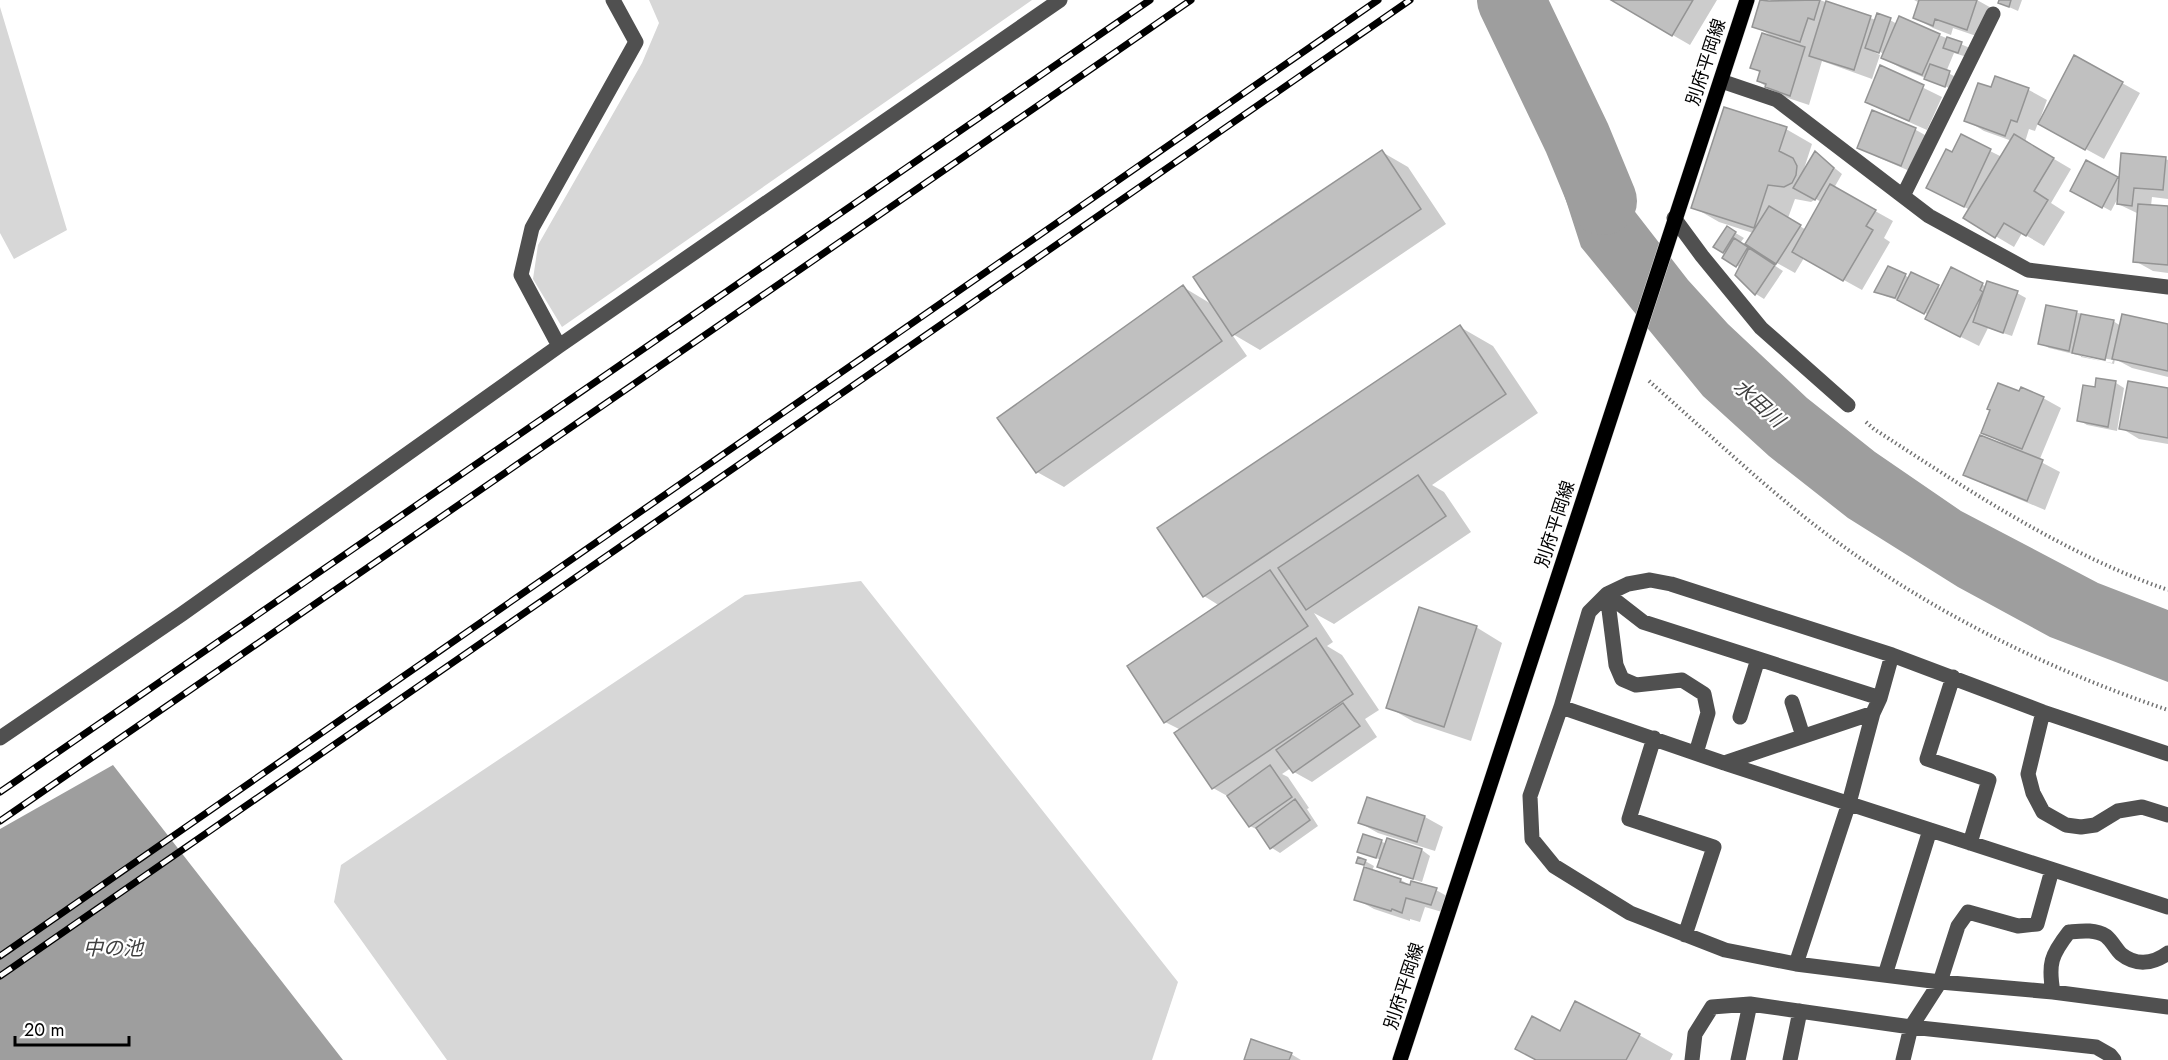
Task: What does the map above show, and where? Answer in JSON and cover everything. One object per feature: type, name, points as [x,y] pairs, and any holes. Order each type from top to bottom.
[{"type":"main road","name":"別府平岡線","points":[[1400,1060],[1747,0]]},
{"type":"street","points":[[559,346],[521,275],[532,228],[636,42],[613,0]]},
{"type":"street","points":[[0,738],[182,614],[559,346],[1060,0]]},
{"type":"street","points":[[1903,196],[1993,14]]},
{"type":"street","points":[[1721,81],[1777,100],[1929,216],[2028,270],[2168,287]]},
{"type":"street","points":[[1674,218],[1761,328],[1848,405]]},
{"type":"street","points":[[2168,754],[2043,712],[1892,655],[1671,584],[1650,580],[1628,584],[1607,594],[1589,612],[1561,707],[1530,796],[1532,839],[1554,866],[1630,913],[1725,950],[1796,964],[2168,1007]]},
{"type":"street","points":[[1607,594],[1643,622],[1880,698]]},
{"type":"street","points":[[1607,594],[1616,665],[1622,679],[1636,686],[1683,680],[1704,694],[1708,713],[1696,753]]},
{"type":"street","points":[[1796,964],[1849,803],[1873,713],[1880,698],[1892,655]]},
{"type":"street","points":[[1740,717],[1758,659]]},
{"type":"street","points":[[1953,677],[1927,759],[1989,780],[1970,843]]},
{"type":"street","points":[[1792,702],[1803,736]]},
{"type":"street","points":[[1561,707],[1724,763],[2168,907]]},
{"type":"street","points":[[2043,712],[2028,774],[2033,793],[2043,812],[2066,825],[2081,827],[2095,825],[2118,811],[2142,807],[2168,815]]},
{"type":"street","points":[[1724,763],[1873,713]]},
{"type":"street","points":[[1654,738],[1629,819],[1714,846],[1685,935]]},
{"type":"street","points":[[1885,975],[1930,830]]},
{"type":"street","points":[[1903,1060],[1911,1027],[1940,982],[1958,927],[1968,912],[2018,926],[2037,924],[2052,870]]},
{"type":"street","points":[[2053,992],[2050,972],[2056,949],[2069,932],[2087,930],[2105,936],[2122,954],[2138,963],[2159,960],[2168,953]]},
{"type":"street","points":[[1692,1060],[1695,1034],[1712,1007],[1750,1004],[1911,1027],[2096,1047],[2114,1060]]},
{"type":"street","points":[[1738,1060],[1750,1004]]},
{"type":"street","points":[[1790,1060],[1800,1011]]},
{"type":"path","points":[[1628,363],[1744,467],[1826,533],[1926,600],[2030,655],[2168,710]]},
{"type":"path","points":[[1848,405],[1874,429],[1980,498],[2080,555],[2168,590]]},
{"type":"shaded area","points":[[649,0],[1032,0],[562,327],[533,279],[538,245],[642,63],[659,23]]},
{"type":"shaded area","points":[[0,7],[67,230],[14,259],[0,233]]},
{"type":"shaded area","points":[[861,581],[1178,982],[1152,1060],[447,1060],[334,902],[341,865],[745,595]]},
{"type":"water","points":[[1572,99],[1622,195],[1688,280],[1728,324],[1807,398],[1875,452],[1961,511],[2098,583],[2168,610],[2168,682],[2050,637],[1958,587],[1848,518],[1769,456],[1703,396],[1581,247],[1550,151]]},
{"type":"water","name":"中の池","points":[[113,765],[343,1060],[0,1060],[0,829]]},
{"type":"building","points":[[1611,0],[1693,0],[1672,36]]},
{"type":"building","points":[[1760,0],[1820,0],[1814,20],[1808,18],[1800,42],[1752,27]]},
{"type":"building","points":[[1919,0],[1977,0],[1967,30],[1935,19],[1933,26],[1913,18]]},
{"type":"building","points":[[1999,0],[2011,0],[2009,7],[1998,3]]},
{"type":"building","points":[[1826,1],[1871,16],[1854,70],[1809,56]]},
{"type":"building","points":[[1877,13],[1891,18],[1879,53],[1865,48]]},
{"type":"building","points":[[1899,16],[1940,34],[1922,75],[1881,58]]},
{"type":"building","points":[[1762,33],[1805,47],[1790,96],[1765,87],[1766,84],[1757,81],[1760,71],[1750,68]]},
{"type":"building","points":[[1947,37],[1962,42],[1958,53],[1943,48]]},
{"type":"building","points":[[2074,55],[2123,82],[2085,150],[2038,124]]},
{"type":"building","points":[[1930,64],[1950,71],[1945,87],[1924,79]]},
{"type":"building","points":[[1880,65],[1924,85],[1909,121],[1865,102]]},
{"type":"building","points":[[1995,76],[2029,88],[2017,122],[2011,120],[2005,136],[1964,121],[1978,83],[1991,87]]},
{"type":"building","points":[[1724,107],[1787,127],[1779,151],[1793,158],[1797,166],[1792,183],[1784,187],[1768,185],[1754,228],[1691,208]]},
{"type":"building","points":[[1872,110],[1916,128],[1901,166],[1857,148]]},
{"type":"building","points":[[1961,134],[1991,149],[1964,207],[1926,188],[1946,149],[1952,152]]},
{"type":"building","points":[[2014,134],[2054,158],[2034,191],[2048,200],[2026,236],[2004,223],[1995,238],[1963,218]]},
{"type":"building","points":[[1382,150],[1421,209],[1232,336],[1193,277]]},
{"type":"building","points":[[1815,151],[1834,168],[1815,200],[1793,188]]},
{"type":"building","points":[[2121,153],[2166,157],[2163,190],[2134,188],[2132,206],[2117,204]]},
{"type":"building","points":[[2086,160],[2118,177],[2102,208],[2070,191]]},
{"type":"building","points":[[1830,184],[1876,210],[1866,226],[1873,230],[1843,281],[1792,252]]},
{"type":"building","points":[[2138,204],[2168,206],[2168,265],[2133,262]]},
{"type":"building","points":[[1769,206],[1801,225],[1776,264],[1745,244]]},
{"type":"building","points":[[1727,226],[1736,232],[1723,253],[1713,247]]},
{"type":"building","points":[[1734,238],[1748,247],[1736,267],[1722,258]]},
{"type":"building","points":[[1749,248],[1775,265],[1755,295],[1735,275]]},
{"type":"building","points":[[1888,266],[1906,274],[1895,298],[1874,292]]},
{"type":"building","points":[[1951,267],[1983,283],[1980,290],[1983,292],[1960,337],[1925,319]]},
{"type":"building","points":[[1911,272],[1939,285],[1924,314],[1897,300]]},
{"type":"building","points":[[1987,281],[2018,291],[2003,333],[1973,322]]},
{"type":"building","points":[[1183,285],[1222,341],[1036,473],[997,418]]},
{"type":"building","points":[[2046,305],[2077,311],[2069,351],[2038,344]]},
{"type":"building","points":[[2081,314],[2114,320],[2105,360],[2072,353]]},
{"type":"building","points":[[2122,314],[2168,324],[2168,371],[2112,359]]},
{"type":"building","points":[[1460,325],[1506,394],[1203,597],[1157,528]]},
{"type":"building","points":[[2096,378],[2116,381],[2108,427],[2077,421],[2083,385],[2095,387]]},
{"type":"building","points":[[2128,381],[2168,388],[2168,438],[2119,429]]},
{"type":"building","points":[[1998,383],[2019,391],[2021,387],[2044,397],[2022,449],[1981,433],[1990,410],[1987,409]]},
{"type":"building","points":[[1980,435],[2043,460],[2027,501],[1963,475]]},
{"type":"building","points":[[1418,475],[1446,516],[1306,610],[1278,568]]},
{"type":"building","points":[[1270,570],[1308,626],[1164,723],[1127,666]]},
{"type":"building","points":[[1419,607],[1477,626],[1444,727],[1386,708]]},
{"type":"building","points":[[1316,638],[1353,694],[1212,789],[1174,733]]},
{"type":"building","points":[[1343,703],[1360,726],[1293,773],[1276,750]]},
{"type":"building","points":[[1270,765],[1292,797],[1249,827],[1227,796]]},
{"type":"building","points":[[1367,797],[1425,816],[1417,842],[1358,823]]},
{"type":"building","points":[[1295,799],[1310,820],[1270,849],[1256,828]]},
{"type":"building","points":[[1363,834],[1382,840],[1376,858],[1357,852]]},
{"type":"building","points":[[1387,838],[1422,849],[1413,879],[1377,867]]},
{"type":"building","points":[[1358,857],[1366,860],[1364,865],[1356,863]]},
{"type":"building","points":[[1364,867],[1401,879],[1400,882],[1410,885],[1411,881],[1437,888],[1431,905],[1406,898],[1402,913],[1354,900]]},
{"type":"building","points":[[1575,1001],[1640,1034],[1626,1060],[1536,1060],[1515,1049],[1532,1016],[1560,1031]]},
{"type":"building","points":[[1251,1039],[1292,1053],[1289,1060],[1244,1060]]},
{"type":"waterway","name":"水田川","points":[[1511,0],[1577,138],[1603,201]]},
{"type":"railway","points":[[0,792],[1150,0]]},
{"type":"railway","points":[[0,821],[1191,0]]},
{"type":"railway","points":[[0,956],[1378,0]]},
{"type":"railway","points":[[0,976],[1410,0]]}]
